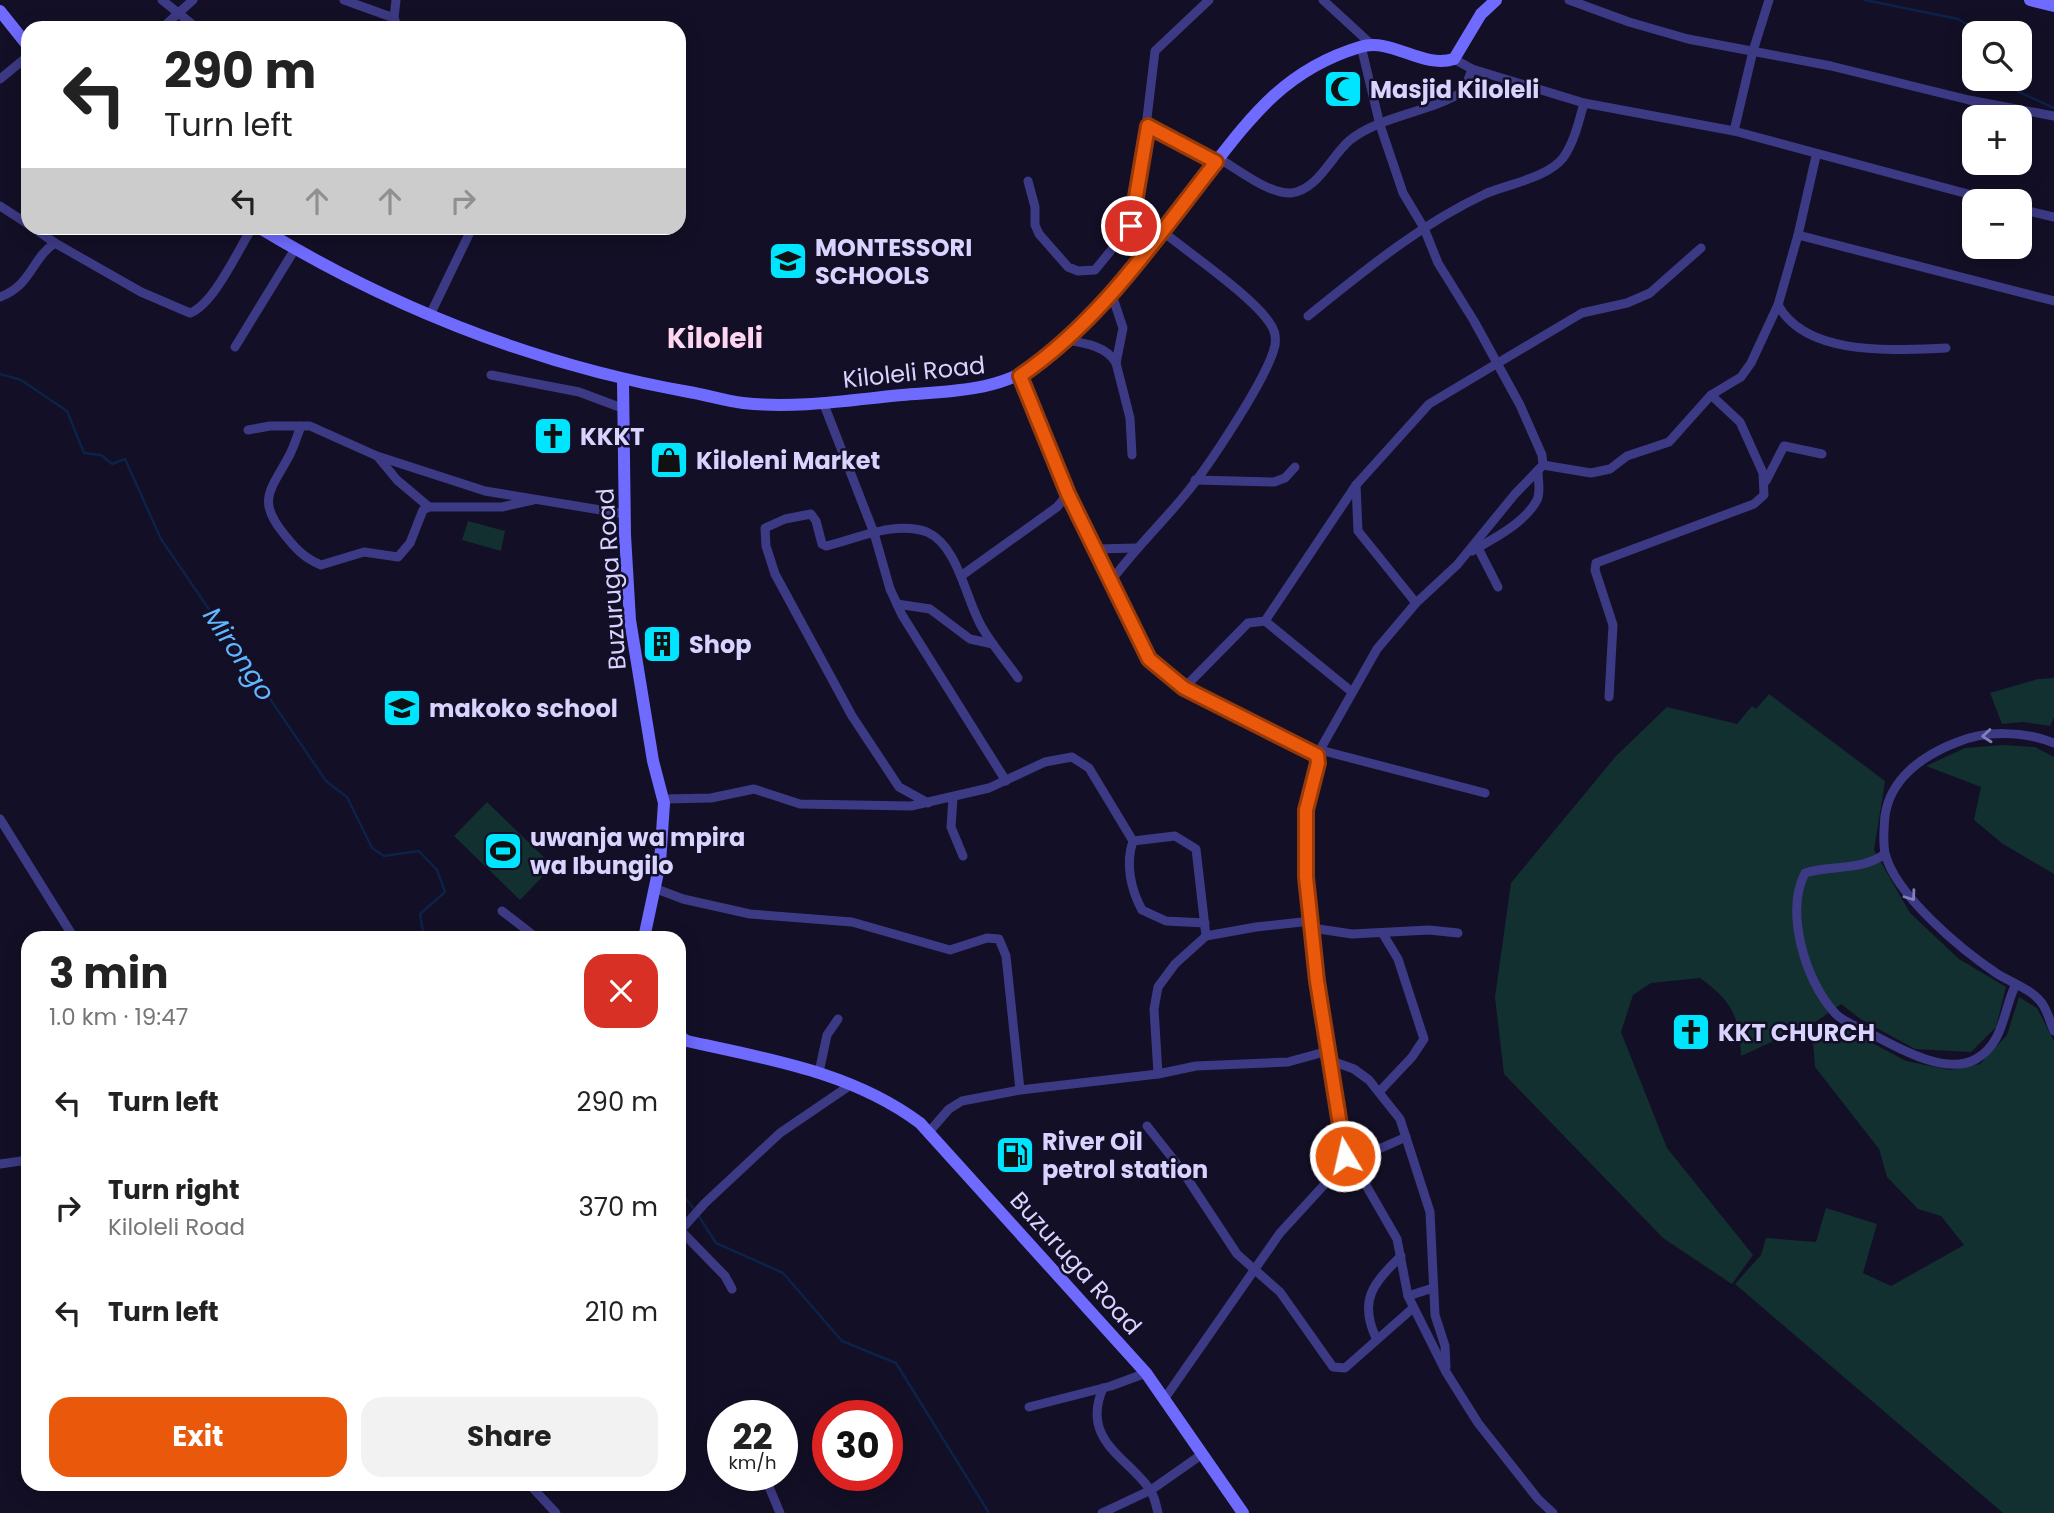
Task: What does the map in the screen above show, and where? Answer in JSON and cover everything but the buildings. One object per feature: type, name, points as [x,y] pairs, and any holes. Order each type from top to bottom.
[{"type":"main road","points":[[1366,45],[1427,61],[1454,60],[1481,14],[1496,0]]},
{"type":"main road","points":[[2030,0],[2054,6]]},
{"type":"main road","points":[[0,11],[21,37]]},
{"type":"main road","name":"Kiloleli Road","points":[[272,235],[295,249],[430,314],[556,363],[623,380],[741,402],[823,402],[982,388],[1020,376],[1066,340],[1112,295],[1250,118],[1275,92],[1305,71],[1366,45]]},
{"type":"main road","name":"Buzuruga Road","points":[[623,380],[630,620],[653,761],[664,799],[665,827],[645,931]]},
{"type":"main road","name":"Buzuruga Road","points":[[686,1040],[818,1072],[852,1084],[897,1106],[929,1132],[1146,1373],[1243,1513]]},
{"type":"street","points":[[162,0],[189,21]]},
{"type":"street","points":[[169,21],[193,0]]},
{"type":"street","points":[[344,0],[394,18]]},
{"type":"street","points":[[395,21],[396,0]]},
{"type":"street","points":[[1028,181],[1039,234],[1068,267],[1078,271],[1095,270],[1131,226],[1148,126],[1155,51],[1209,0]]},
{"type":"street","points":[[1323,0],[1366,45],[1380,125],[1399,186],[1424,228],[1442,271],[1474,321],[1520,405],[1542,454],[1539,493],[1534,503],[1506,530],[1466,554]]},
{"type":"street","points":[[1569,0],[1629,22],[1688,39],[1831,66],[1969,100],[2054,116]]},
{"type":"street","points":[[1734,131],[1753,51],[1769,0]]},
{"type":"street","points":[[1454,60],[1472,69],[1584,103],[1734,131],[1816,156],[1962,193]]},
{"type":"street","points":[[0,79],[21,62]]},
{"type":"street","points":[[1148,126],[1280,192],[1296,192],[1316,179],[1353,138],[1453,98],[1464,91],[1472,69]]},
{"type":"street","points":[[1308,316],[1370,265],[1424,228],[1484,195],[1552,167],[1569,147],[1584,103]]},
{"type":"street","points":[[1553,1513],[1538,1499],[1478,1423],[1446,1373],[1408,1296],[1397,1240],[1349,1159],[1329,1056],[1312,925],[1305,845],[1306,810],[1319,753],[1377,649],[1416,603],[1466,554],[1514,494],[1541,469],[1591,473],[1610,470],[1627,456],[1669,442],[1711,395],[1741,377],[1751,363],[1777,304],[1798,235],[1816,156]]},
{"type":"street","points":[[0,206],[21,220]]},
{"type":"street","points":[[2032,212],[2054,218]]},
{"type":"street","points":[[1111,581],[1195,480],[1229,431],[1269,363],[1275,335],[1272,325],[1256,307],[1162,231]]},
{"type":"street","points":[[44,235],[141,292],[190,313],[198,310],[211,295],[248,235]]},
{"type":"street","points":[[430,314],[469,235]]},
{"type":"street","points":[[1798,235],[1919,269],[1961,275],[2054,302]]},
{"type":"street","points":[[0,297],[26,281],[46,251],[55,243]]},
{"type":"street","points":[[1265,621],[1356,485],[1429,404],[1582,313],[1626,303],[1650,293],[1701,248]]},
{"type":"street","points":[[235,347],[295,249]]},
{"type":"street","points":[[1112,295],[1123,328],[1116,363]]},
{"type":"street","points":[[1777,304],[1791,325],[1821,341],[1901,349],[1945,348]]},
{"type":"street","points":[[1066,340],[1098,348],[1113,357],[1130,418],[1132,455]]},
{"type":"street","points":[[491,374],[579,392],[622,408]]},
{"type":"street","points":[[1020,376],[1068,494],[1149,659],[1184,688],[1319,753],[1485,793]]},
{"type":"street","points":[[1711,395],[1740,422],[1765,481]]},
{"type":"street","points":[[823,402],[874,533],[897,604],[1006,781]]},
{"type":"street","points":[[301,426],[268,496],[274,522],[300,554],[321,565],[364,552],[398,557],[410,542],[423,510],[429,507],[502,507],[533,500]]},
{"type":"street","points":[[248,430],[310,426],[377,456],[485,491],[625,514]]},
{"type":"street","points":[[1609,697],[1613,625],[1595,570],[1596,564],[1754,504],[1764,495],[1765,481],[1784,446],[1822,454]]},
{"type":"street","points":[[377,456],[397,480],[429,507]]},
{"type":"street","points":[[1195,480],[1259,484],[1285,478],[1295,467]]},
{"type":"street","points":[[1356,485],[1358,531],[1416,603]]},
{"type":"street","points":[[961,576],[1057,507],[1068,494]]},
{"type":"street","points":[[928,803],[899,787],[852,716],[775,574],[764,533],[768,526],[811,514],[824,546],[874,533],[926,532],[948,552],[961,576],[970,603],[993,644],[1018,678]]},
{"type":"street","points":[[1097,549],[1136,548]]},
{"type":"street","points":[[1478,548],[1498,587]]},
{"type":"street","points":[[897,604],[930,608],[970,639],[993,644]]},
{"type":"street","points":[[1184,688],[1248,622],[1265,621],[1352,692]]},
{"type":"street","points":[[2054,743],[2026,735],[1966,738],[1944,747],[1914,766],[1896,785],[1887,801],[1885,854],[1923,912],[1971,957],[2042,1002],[2054,1031]]},
{"type":"street","points":[[664,799],[710,799],[754,789],[800,804],[911,806],[1006,781],[1052,760],[1073,757],[1082,761],[1133,841],[1130,855],[1132,887],[1142,910],[1166,921],[1205,923]]},
{"type":"street","points":[[953,797],[950,821],[963,856]]},
{"type":"street","points":[[0,819],[70,931]]},
{"type":"street","points":[[1133,841],[1175,836],[1196,849],[1206,936]]},
{"type":"street","points":[[1885,854],[1860,867],[1843,870],[1819,869],[1805,873],[1799,886],[1795,920],[1800,939],[1810,968],[1835,1014],[1912,1056],[1948,1063],[1963,1062],[1976,1059],[2003,1029],[2008,1001],[2015,986]]},
{"type":"street","points":[[654,888],[683,899],[750,914],[852,922],[950,950],[987,937],[999,939],[1005,951],[1020,1090]]},
{"type":"street","points":[[502,911],[528,931]]},
{"type":"street","points":[[1158,1074],[1153,1031],[1158,988],[1175,964],[1206,936],[1256,926],[1312,925],[1352,934],[1438,930],[1458,933]]},
{"type":"street","points":[[1380,1091],[1412,1058],[1424,1039],[1398,958],[1383,934]]},
{"type":"street","points":[[818,1072],[828,1035],[838,1020]]},
{"type":"street","points":[[929,1132],[956,1103],[1020,1090],[1158,1074],[1196,1066],[1287,1062],[1329,1056],[1354,1069],[1380,1091],[1400,1119],[1430,1212],[1433,1288],[1437,1326],[1445,1346],[1446,1373]]},
{"type":"street","points":[[686,1224],[780,1132],[852,1084]]},
{"type":"street","points":[[1147,1126],[1187,1177],[1237,1254],[1280,1292],[1333,1367],[1345,1368],[1413,1308]]},
{"type":"street","points":[[1165,1398],[1280,1233],[1335,1173],[1349,1159],[1406,1137]]},
{"type":"street","points":[[0,1164],[21,1161]]},
{"type":"street","points":[[686,1238],[724,1276],[732,1289]]},
{"type":"street","points":[[1376,1338],[1368,1315],[1369,1295],[1401,1255]]},
{"type":"street","points":[[1408,1296],[1433,1288]]},
{"type":"street","points":[[1029,1407],[1103,1388],[1146,1373]]},
{"type":"street","points":[[1103,1388],[1098,1405],[1099,1419],[1109,1448],[1151,1490],[1158,1513]]},
{"type":"street","points":[[1102,1513],[1151,1490],[1201,1455]]},
{"type":"street","points":[[536,1491],[556,1513]]},
{"type":"street","points":[[770,1491],[779,1513]]},
{"type":"green space","points":[[468,521],[505,531],[501,551],[462,540]]},
{"type":"green space","points":[[2054,678],[2054,717],[2050,726],[2023,722],[2002,724],[1990,693],[2038,679]]},
{"type":"green space","points":[[1769,694],[1885,781],[1874,850],[1910,913],[1959,959],[2006,987],[1996,1027],[1971,1052],[1915,1049],[1862,1020],[1841,1004],[1817,1021],[1741,1056],[1739,1031],[1732,1011],[1720,994],[1700,978],[1651,983],[1633,995],[1621,1032],[1667,1148],[1753,1255],[1732,1284],[1663,1238],[1504,1074],[1495,997],[1511,883],[1616,756],[1667,707],[1737,724],[1752,706],[1756,709]]},
{"type":"green space","points":[[2003,745],[2035,747],[2054,757],[2054,874],[2003,844],[1974,820],[1981,787],[1926,766],[1965,748]]},
{"type":"green space","name":"uwanja wa mpira wa Ibungilo","points":[[487,802],[553,866],[520,900],[454,836]]},
{"type":"green space","points":[[2019,997],[2037,1008],[2054,1041],[2054,1513],[2003,1513],[1735,1284],[1761,1255],[1766,1238],[1816,1242],[1826,1208],[1877,1224],[1863,1273],[1891,1286],[1964,1245],[1941,1216],[1918,1209],[1887,1177],[1879,1149],[1815,1067],[1813,1042],[1837,1024],[1906,1061],[1950,1070],[1980,1064],[2007,1035]]},
{"type":"waterway","points":[[1865,0],[1962,21]]},
{"type":"waterway","points":[[2018,91],[2054,108]]},
{"type":"waterway","name":"Mirongo","points":[[0,374],[21,380],[67,411],[84,453],[101,455],[112,464],[125,459],[161,539],[326,781],[347,797],[372,848],[384,856],[419,851],[437,870],[445,892],[420,914],[423,931]]},
{"type":"waterway","name":"Mirongo","points":[[686,1199],[694,1209]]},
{"type":"waterway","name":"Mirongo","points":[[698,1215],[716,1243],[783,1273],[842,1341],[896,1363],[989,1513]]},
{"type":"place","name":"Masjid Kiloleli","points":[[1343,89]]},
{"type":"place","name":"MONTESSORI SCHOOLS","points":[[788,261]]},
{"type":"place","name":"KKKT","points":[[553,436]]},
{"type":"place","name":"Kiloleni Market","points":[[669,460]]},
{"type":"place","name":"Shop","points":[[662,644]]},
{"type":"place","name":"makoko school","points":[[402,708]]},
{"type":"place","name":"uwanja wa mpira wa Ibungilo","points":[[503,851]]},
{"type":"place","name":"KKT CHURCH","points":[[1691,1032]]},
{"type":"place","name":"River Oil petrol station","points":[[1015,1155]]},
{"type":"district","name":"Kiloleli","points":[[715,338]]},
{"type":"route","points":[[1131,226],[1148,126],[1156,133],[1216,162],[1112,295],[1044,360],[1020,376],[1068,494],[1149,659],[1184,688],[1317,755],[1318,763],[1306,810],[1306,877],[1317,981],[1345,1156]]}]
